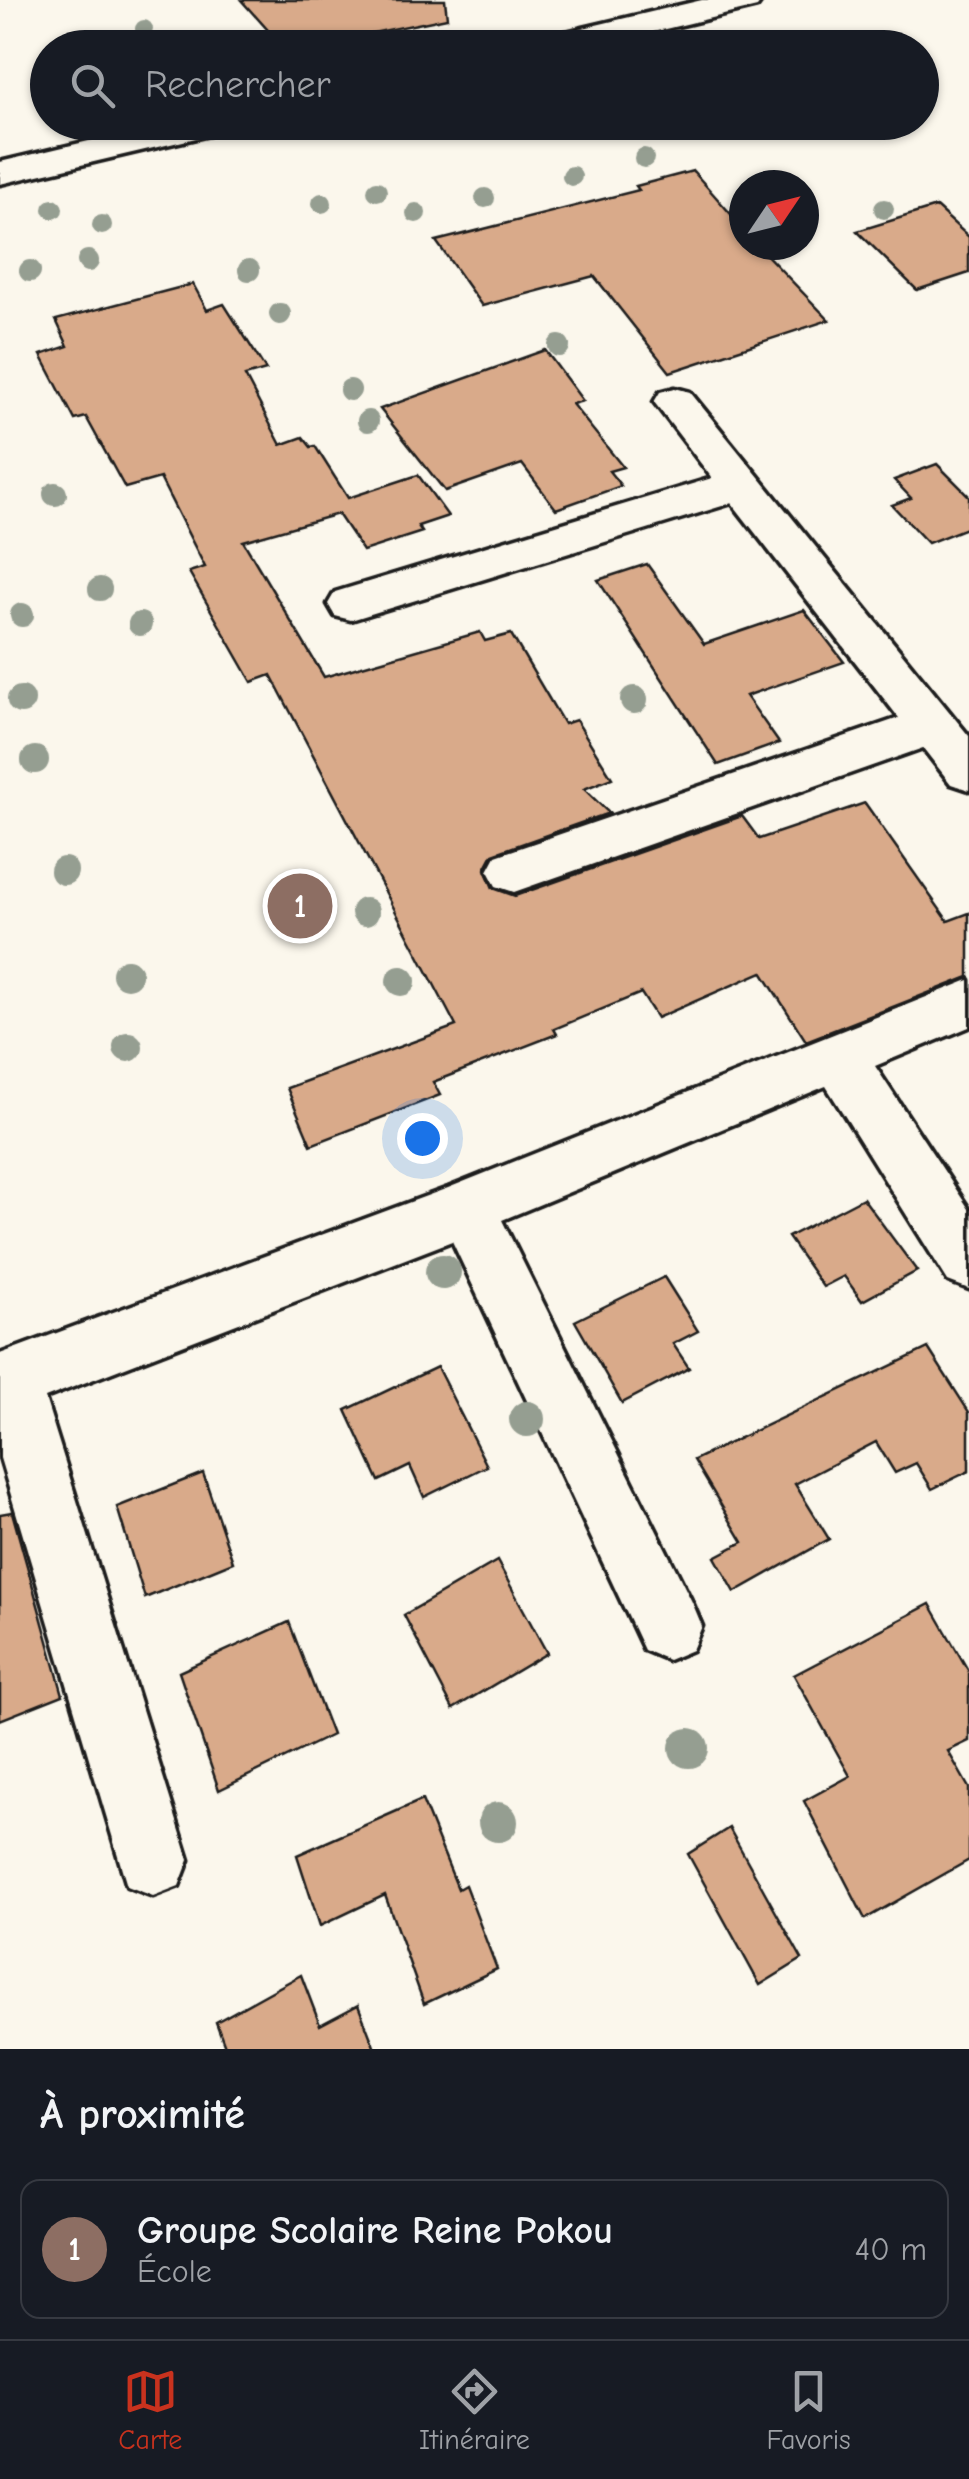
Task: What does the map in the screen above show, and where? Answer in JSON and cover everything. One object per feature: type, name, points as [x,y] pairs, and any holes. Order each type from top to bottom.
[{"type":"street","points":[[617,30],[745,0]]},
{"type":"street","points":[[0,173],[140,140]]},
{"type":"street","points":[[675,402],[969,771]]},
{"type":"street","points":[[351,604],[744,484]]},
{"type":"street","points":[[514,872],[933,724]]},
{"type":"street","points":[[153,1860],[5,1383],[466,1208],[969,1003]]},
{"type":"street","points":[[837,1056],[969,1261]]},
{"type":"street","points":[[466,1208],[668,1626]]},
{"type":"building","points":[[241,0],[445,0],[447,18],[388,30],[268,30]]},
{"type":"building","points":[[693,171],[729,212],[729,260],[771,260],[829,320],[670,372],[594,276],[482,306],[436,241],[639,190],[636,186]]},
{"type":"building","points":[[936,207],[969,237],[969,273],[917,290],[857,231]]},
{"type":"building","points":[[193,284],[207,310],[224,304],[266,370],[245,376],[281,445],[303,437],[311,447],[315,446],[348,498],[418,475],[448,516],[418,526],[422,532],[363,551],[338,514],[243,541],[324,677],[480,632],[485,641],[511,634],[564,724],[576,720],[612,778],[584,789],[609,813],[493,854],[485,869],[493,888],[515,896],[742,816],[759,839],[865,803],[948,921],[969,913],[969,977],[806,1041],[762,972],[657,1018],[641,993],[554,1029],[557,1034],[433,1082],[440,1095],[311,1145],[287,1088],[456,1026],[271,675],[252,682],[189,572],[205,567],[160,478],[125,488],[86,417],[75,420],[41,355],[68,346],[56,320]]},
{"type":"building","points":[[545,350],[583,401],[572,404],[623,467],[609,471],[621,486],[556,509],[522,464],[445,491],[380,409]]},
{"type":"building","points":[[937,464],[969,496],[969,527],[928,543],[892,505],[911,498],[894,480]]},
{"type":"building","points":[[647,564],[704,644],[804,610],[844,662],[746,696],[779,743],[718,765],[598,580]]},
{"type":"building","points":[[863,1198],[917,1271],[862,1301],[844,1276],[823,1287],[788,1237]]},
{"type":"building","points":[[664,1277],[698,1331],[673,1344],[689,1368],[622,1403],[575,1321]]},
{"type":"building","points":[[928,1348],[969,1412],[969,1471],[932,1489],[916,1463],[895,1473],[876,1442],[795,1484],[829,1539],[735,1592],[715,1557],[743,1542],[694,1460]]},
{"type":"building","points":[[437,1367],[487,1466],[424,1497],[410,1466],[379,1481],[346,1410]]},
{"type":"building","points":[[203,1473],[233,1562],[145,1598],[117,1507]]},
{"type":"building","points":[[12,1512],[63,1695],[0,1720],[0,1514]]},
{"type":"building","points":[[497,1561],[547,1653],[453,1709],[404,1615]]},
{"type":"building","points":[[930,1604],[969,1672],[969,1741],[948,1751],[969,1788],[969,1860],[865,1919],[804,1801],[850,1776],[794,1675]]},
{"type":"building","points":[[289,1622],[332,1735],[219,1790],[179,1672]]},
{"type":"building","points":[[422,1800],[458,1889],[465,1885],[497,1969],[424,2004],[385,1895],[320,1926],[297,1855]]},
{"type":"building","points":[[729,1828],[802,1959],[760,1985],[688,1854]]},
{"type":"building","points":[[301,1975],[320,2025],[358,2005],[375,2049],[226,2049],[216,2022]]},
{"type":"place","name":"Groupe Scolaire Reine Pokou","points":[[300,906]]}]
